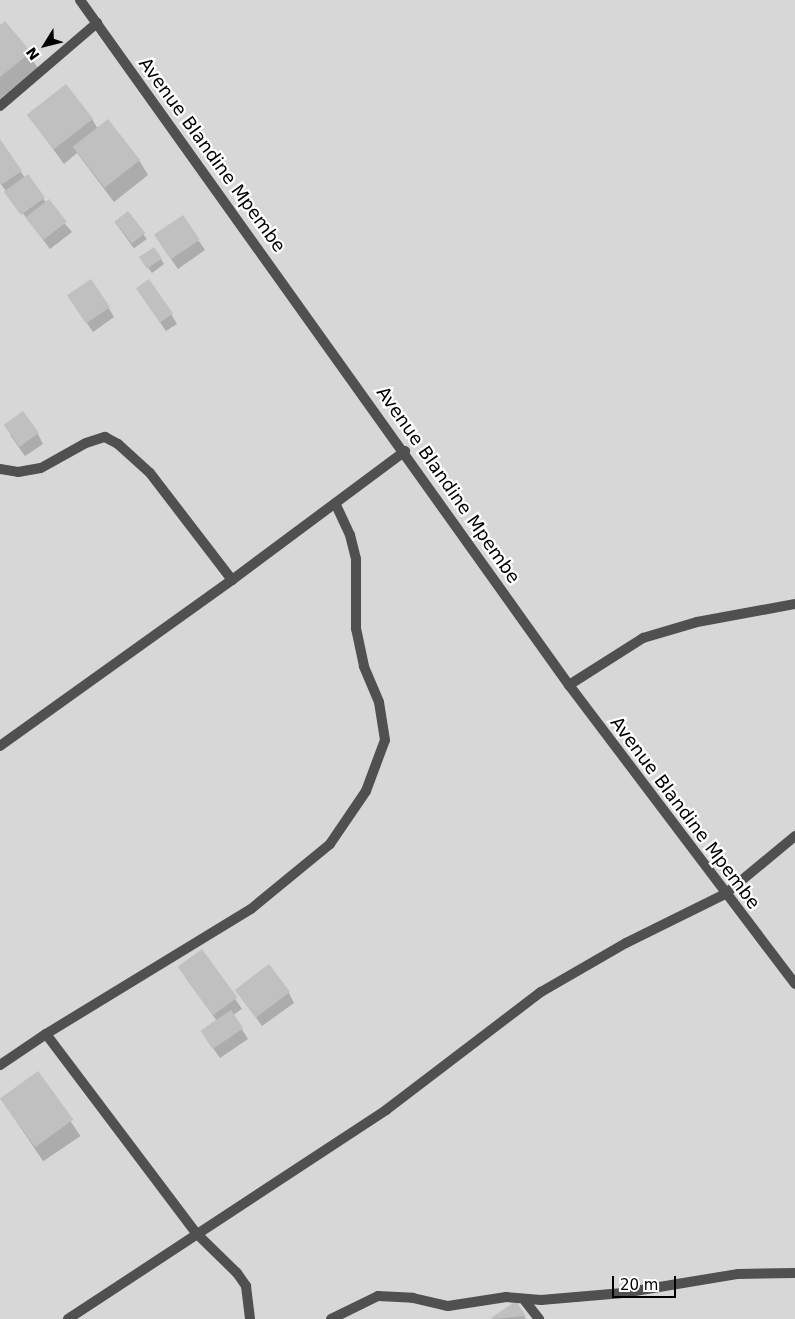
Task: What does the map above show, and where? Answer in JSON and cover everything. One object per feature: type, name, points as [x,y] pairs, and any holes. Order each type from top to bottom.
[{"type":"street","name":"Avenue Blandine Mpembe","points":[[80,0],[405,452],[569,685],[725,894],[795,984]]},
{"type":"street","points":[[0,106],[97,23]]},
{"type":"street","points":[[0,469],[18,472],[41,468],[86,443],[105,437],[118,444],[150,474],[232,580]]},
{"type":"street","points":[[0,746],[232,580],[405,452]]},
{"type":"street","points":[[0,1065],[46,1034],[251,909],[330,844],[366,791],[384,740],[380,702],[364,666],[356,629],[356,559],[350,535],[335,503]]},
{"type":"street","points":[[569,685],[643,638],[697,622],[795,604]]},
{"type":"street","points":[[68,1319],[196,1233],[386,1110],[541,992],[626,943],[725,894],[795,836]]},
{"type":"street","points":[[46,1034],[196,1233],[246,1286],[250,1319]]},
{"type":"street","points":[[331,1319],[378,1296],[414,1298],[448,1306],[506,1297],[525,1301],[623,1293],[738,1274],[795,1273]]},
{"type":"street","points":[[525,1301],[539,1319]]},
{"type":"shaded area","points":[[0,0],[795,0],[795,1319],[0,1319]]},
{"type":"building","points":[[5,21],[31,52],[0,77],[0,25]]},
{"type":"building","points":[[66,84],[93,119],[54,149],[27,115]]},
{"type":"building","points":[[108,119],[140,160],[105,188],[73,147]]},
{"type":"building","points":[[0,139],[22,171],[1,185],[0,184]]},
{"type":"building","points":[[28,174],[45,197],[21,215],[4,192]]},
{"type":"building","points":[[49,199],[67,222],[43,240],[25,217]]},
{"type":"building","points":[[128,211],[145,233],[132,244],[115,221]]},
{"type":"building","points":[[183,215],[200,240],[171,259],[154,235]]},
{"type":"building","points":[[154,247],[162,259],[147,269],[139,257]]},
{"type":"building","points":[[91,279],[110,307],[86,323],[67,295]]},
{"type":"building","points":[[149,279],[173,313],[160,323],[136,288]]},
{"type":"building","points":[[23,411],[39,433],[19,447],[4,425]]},
{"type":"building","points":[[202,949],[237,998],[213,1015],[178,967]]},
{"type":"building","points":[[269,964],[290,992],[256,1018],[235,990]]},
{"type":"building","points":[[231,1010],[243,1028],[213,1049],[200,1031]]},
{"type":"building","points":[[38,1071],[73,1120],[35,1147],[0,1099]]},
{"type":"building","points":[[516,1301],[526,1316],[491,1318]]}]
